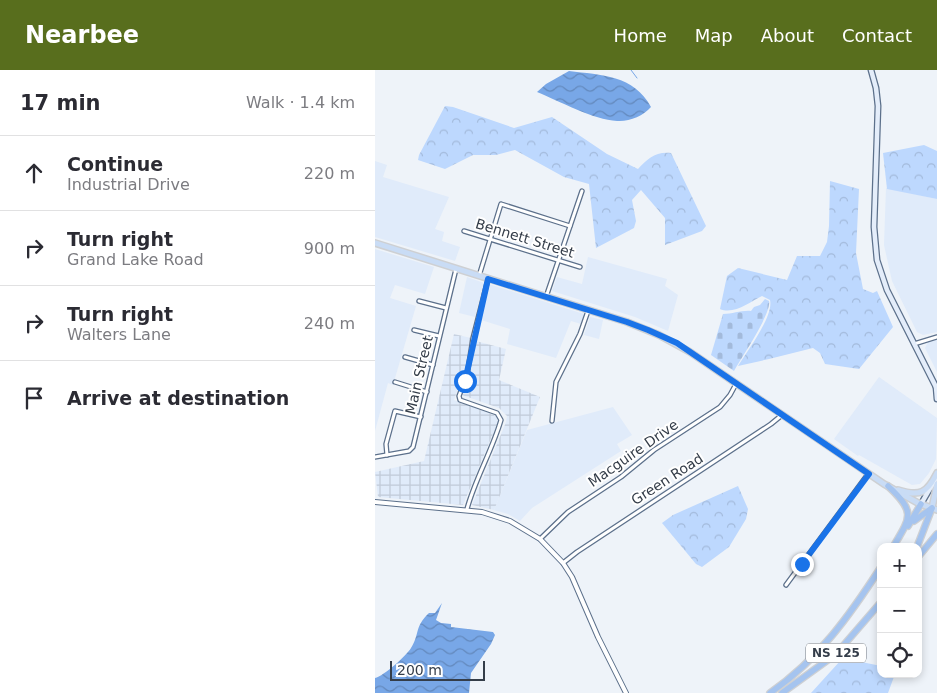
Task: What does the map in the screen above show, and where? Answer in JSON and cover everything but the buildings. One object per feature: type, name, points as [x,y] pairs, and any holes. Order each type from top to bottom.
[{"type":"highway","points":[[888,486],[903,501],[908,513],[906,525],[895,543]]},
{"type":"highway","points":[[896,543],[921,504]]},
{"type":"highway","points":[[902,534],[919,516],[935,509]]},
{"type":"highway","points":[[919,543],[935,509]]},
{"type":"highway","points":[[922,552],[937,534]]},
{"type":"highway","name":"NS 125","points":[[770,693],[803,668],[827,642],[877,573]]},
{"type":"highway","name":"NS 125","points":[[782,693],[835,654],[877,607]]},
{"type":"main road","points":[[871,70],[876,87],[878,106],[874,219],[876,252],[884,283],[936,388],[935,394],[937,399]]},
{"type":"main road","points":[[375,243],[627,322],[659,334],[690,352],[869,474],[921,504],[935,509]]},
{"type":"main road","points":[[888,486],[910,494],[918,493],[928,487],[937,472]]},
{"type":"main road","points":[[921,504],[937,477]]},
{"type":"main road","points":[[935,509],[937,484]]},
{"type":"main road","points":[[935,509],[937,495]]},
{"type":"street","points":[[546,298],[582,190]]},
{"type":"street","points":[[478,276],[501,204],[570,226]]},
{"type":"street","name":"Bennett Street","points":[[464,231],[581,267]]},
{"type":"street","name":"Main Street","points":[[375,457],[412,449],[456,269]]},
{"type":"street","points":[[467,509],[470,496],[501,420],[497,413],[460,400],[459,396],[467,374],[473,338],[488,279]]},
{"type":"street","points":[[419,300],[446,308]]},
{"type":"street","points":[[553,420],[556,382],[580,334],[588,311]]},
{"type":"street","points":[[414,330],[439,336]]},
{"type":"street","points":[[914,344],[937,337]]},
{"type":"street","points":[[405,357],[433,365]]},
{"type":"street","points":[[395,382],[427,392]]},
{"type":"street","name":"Macguire Drive","points":[[540,540],[568,512],[619,478],[659,447],[720,407],[730,396],[737,384]]},
{"type":"street","points":[[387,455],[386,444],[395,411],[421,417]]},
{"type":"street","name":"Green Road","points":[[563,563],[783,415]]},
{"type":"street","points":[[785,586],[869,474]]},
{"type":"street","points":[[375,502],[467,509],[510,521],[540,540],[563,563],[572,577],[598,637],[626,693]]},
{"type":"shaded area","points":[[375,161],[387,165],[383,177],[449,197],[435,229],[444,232],[442,241],[460,247],[455,261],[375,237]]},
{"type":"shaded area","points":[[886,188],[937,199],[937,332],[923,335],[917,332],[892,281],[884,245]]},
{"type":"shaded area","points":[[375,249],[434,267],[425,294],[395,285],[390,298],[416,306],[393,385],[388,383],[375,431]]},
{"type":"shaded area","points":[[588,257],[667,279],[665,286],[678,295],[668,331],[635,317],[552,291],[557,277],[582,284]]},
{"type":"shaded area","points":[[467,277],[484,283],[475,317],[459,313]]},
{"type":"shaded area","points":[[489,284],[584,314],[581,324],[571,321],[556,358],[507,344],[510,329],[481,320]]},
{"type":"shaded area","points":[[590,317],[603,320],[599,339],[584,335]]},
{"type":"shaded area","points":[[454,334],[471,338],[464,372],[454,400],[496,416],[498,422],[463,505],[378,497],[375,472],[424,461]]},
{"type":"shaded area","points":[[937,339],[937,372],[925,348],[929,340]]},
{"type":"shaded area","points":[[476,341],[506,349],[499,380],[540,397],[494,510],[472,505],[507,416],[499,408],[462,395],[470,373]]},
{"type":"shaded area","points":[[879,377],[937,418],[936,459],[929,473],[920,484],[912,485],[858,456],[834,439]]},
{"type":"shaded area","points":[[613,407],[632,435],[617,444],[621,451],[532,508],[520,521],[508,514],[494,510],[527,430]]},
{"type":"green space","points":[[445,106],[514,128],[552,117],[607,154],[638,169],[652,156],[661,153],[671,153],[706,226],[702,231],[665,245],[665,218],[641,190],[632,200],[636,221],[634,228],[596,248],[589,184],[564,177],[515,150],[496,155],[473,155],[445,169],[418,160]]},
{"type":"green space","points":[[924,145],[937,151],[937,199],[887,189],[883,153]]},
{"type":"green space","points":[[830,181],[859,189],[856,253],[863,289],[873,293],[877,291],[893,327],[859,369],[825,364],[820,353],[813,348],[738,366],[764,324],[770,307],[770,300],[762,296],[736,309],[720,309],[727,276],[738,268],[787,280],[797,256],[820,256],[827,242]]},
{"type":"green space","points":[[765,299],[769,301],[766,315],[734,371],[711,355],[723,314],[751,311]]},
{"type":"green space","points":[[738,486],[748,509],[746,519],[729,547],[702,567],[696,564],[662,523],[673,515]]},
{"type":"green space","points":[[847,659],[877,665],[877,678],[894,678],[888,693],[811,693],[841,660]]},
{"type":"water","points":[[569,71],[616,78],[636,88],[651,107],[635,118],[622,121],[608,120],[587,114],[537,92],[546,84]]},
{"type":"water","points":[[442,603],[436,620],[441,623],[451,624],[451,627],[493,632],[495,635],[471,673],[469,693],[375,693],[375,678],[389,670],[408,652],[414,643],[421,622],[429,613],[435,613]]},
{"type":"waterway","points":[[631,70],[637,78]]},
{"type":"route","points":[[465,381],[473,338],[488,279],[627,322],[677,343],[869,474],[802,564]]}]
